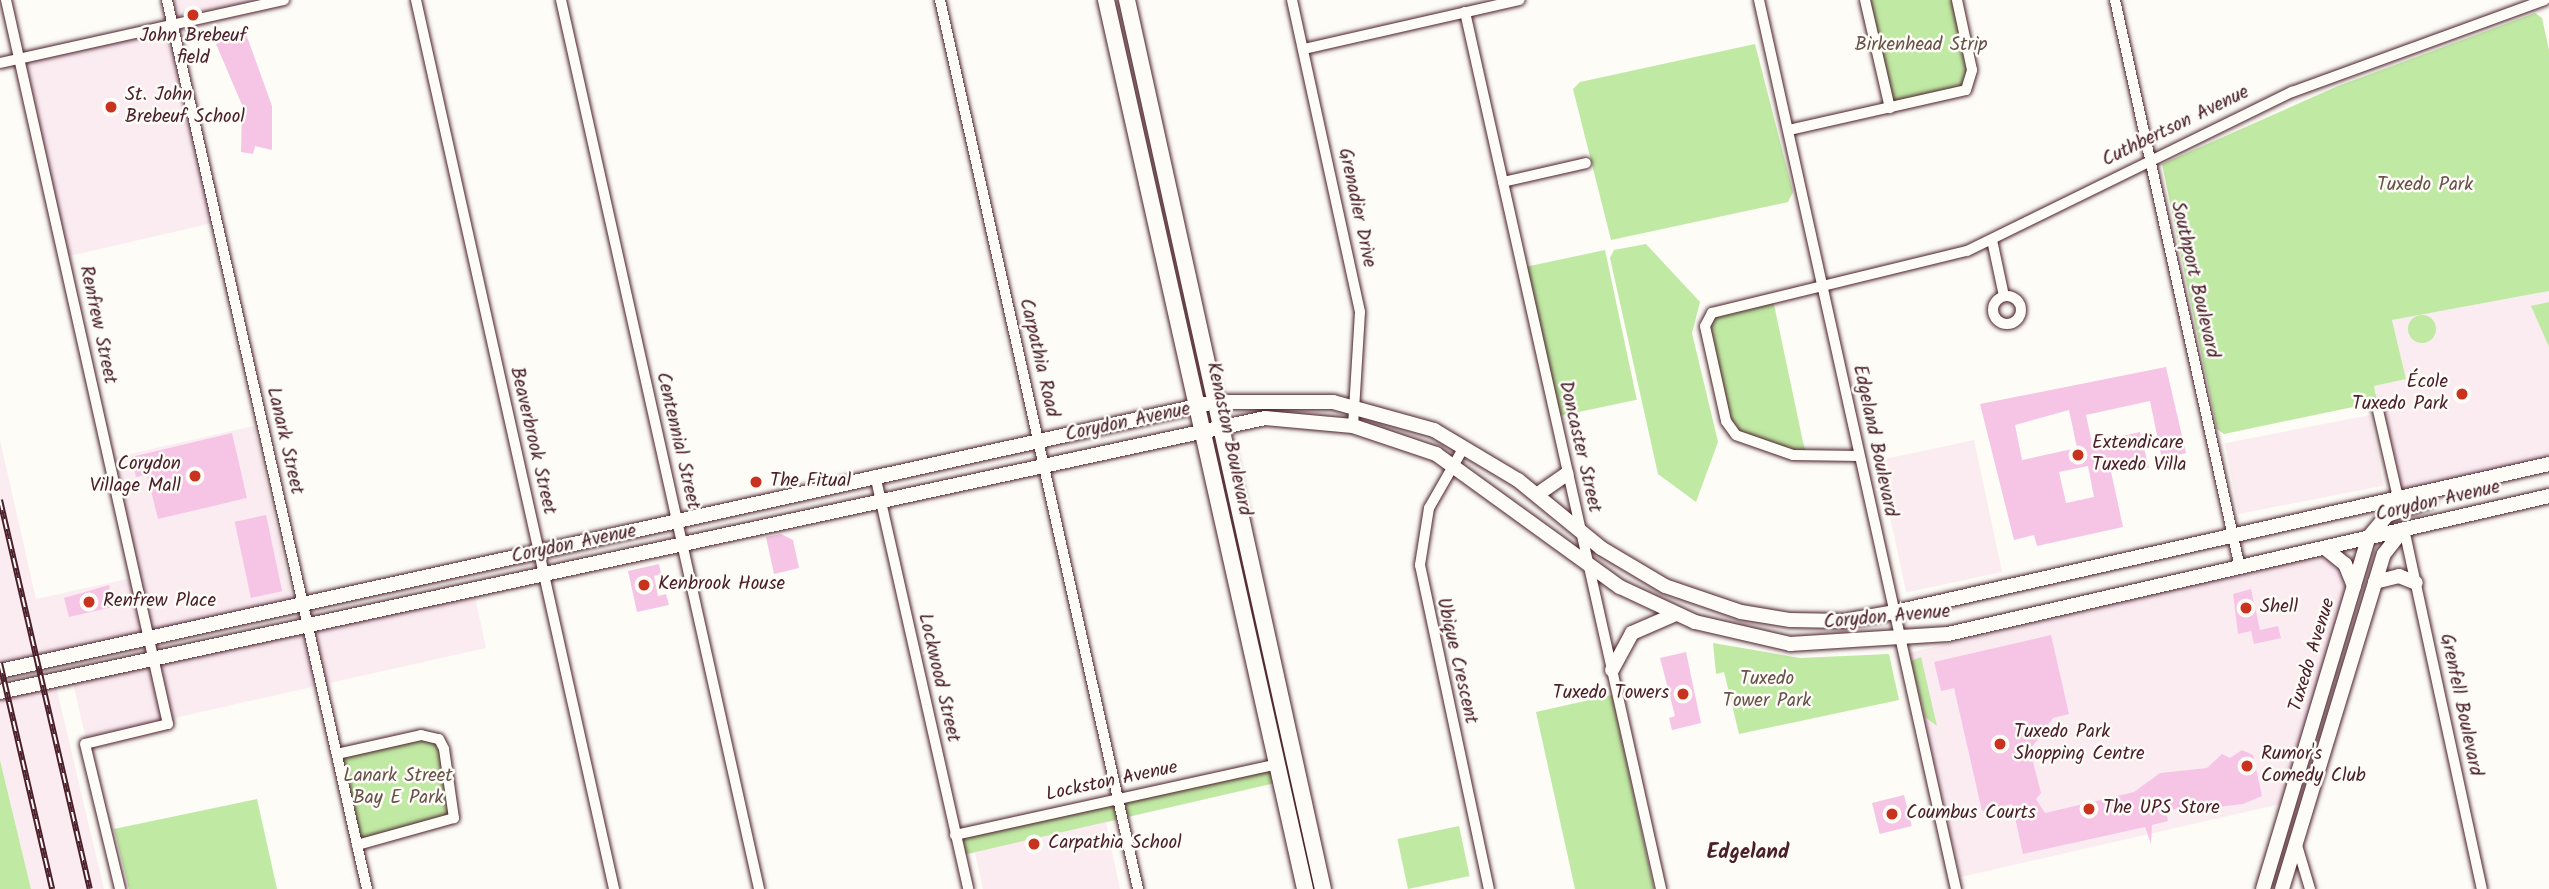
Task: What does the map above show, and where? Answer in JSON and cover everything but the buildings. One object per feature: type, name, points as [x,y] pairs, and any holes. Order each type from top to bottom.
[{"type":"main road","name":"Kenaston Boulevard","points":[[1106,0],[1208,404]]},
{"type":"main road","name":"Kenaston Boulevard","points":[[1127,0],[1277,764],[1305,889]]},
{"type":"main road","name":"Corydon Avenue","points":[[0,671],[875,475],[1208,404],[1356,405],[1464,447],[1538,495],[1631,568],[1741,612],[1844,621],[1895,612],[2549,464]]},
{"type":"main road","name":"Corydon Avenue","points":[[0,692],[1043,461],[1212,425],[1265,418],[1353,426],[1451,463],[1537,524],[1589,568],[1620,587],[1676,614],[1736,635],[1790,643],[1901,639],[2240,568],[2549,496]]},
{"type":"main road","name":"Kenaston Boulevard","points":[[1212,425],[1323,889]]},
{"type":"main road","points":[[1538,495],[1567,474]]},
{"type":"main road","name":"Tuxedo Avenue","points":[[2263,889],[2368,538],[2387,515],[2448,496],[2460,484]]},
{"type":"main road","points":[[1537,524],[1552,507]]},
{"type":"main road","name":"Tuxedo Avenue","points":[[2282,889],[2384,554],[2404,529]]},
{"type":"main road","points":[[2325,548],[2345,564],[2354,586]]},
{"type":"main road","points":[[1620,587],[1631,568]]},
{"type":"main road","points":[[2375,582],[2399,576],[2416,583]]},
{"type":"main road","points":[[1612,670],[1632,633],[1676,614]]},
{"type":"street","name":"Renfrew Street","points":[[6,0],[168,724],[85,744],[120,889]]},
{"type":"street","name":"Lanark Street","points":[[167,0],[367,889]]},
{"type":"street","points":[[0,63],[284,0]]},
{"type":"street","name":"Beaverbrook Street","points":[[416,0],[614,889]]},
{"type":"street","name":"Centennial Street","points":[[561,0],[759,889]]},
{"type":"street","name":"Carpathia Road","points":[[940,0],[1138,889]]},
{"type":"street","name":"Grenadier Drive","points":[[1293,0],[1360,312],[1353,426]]},
{"type":"street","points":[[1304,50],[1519,0]]},
{"type":"street","name":"Edgeland Boulevard","points":[[1759,0],[1956,889]]},
{"type":"street","points":[[1866,0],[1890,108]]},
{"type":"street","points":[[1789,130],[1955,96],[1972,81],[1956,0]]},
{"type":"street","name":"Southport Boulevard","points":[[2115,0],[2240,568]]},
{"type":"street","name":"Cuthbertson Avenue","points":[[1859,456],[1793,455],[1736,435],[1726,421],[1704,326],[1725,306],[1992,240],[2149,157],[2292,92],[2546,0]]},
{"type":"street","name":"Doncaster Street","points":[[1465,12],[1661,889]]},
{"type":"street","points":[[1503,182],[1586,163]]},
{"type":"street","points":[[1992,240],[2004,296]]},
{"type":"street","points":[[2377,406],[2398,498]]},
{"type":"street","name":"Ubique Crescent","points":[[1464,447],[1451,463],[1427,519],[1422,584],[1489,889]]},
{"type":"street","name":"Lockwood Street","points":[[875,475],[968,889]]},
{"type":"street","name":"Grenfell Boulevard","points":[[2404,529],[2482,889]]},
{"type":"street","points":[[337,754],[421,735],[439,739],[444,749],[454,818],[357,845]]},
{"type":"street","name":"Lockston Avenue","points":[[955,835],[1277,764]]},
{"type":"street","points":[[2296,842],[2311,889]]},
{"type":"shaded area","name":"John Brebeuf field","points":[[167,0],[284,0],[172,25]]},
{"type":"shaded area","name":"St. John Brebeuf School","points":[[172,25],[217,222],[65,257],[19,59]]},
{"type":"shaded area","name":"École Tuxedo Park","points":[[2549,291],[2549,464],[2398,498],[2374,386],[2406,379],[2392,320]]},
{"type":"shaded area","points":[[2370,415],[2384,486],[2238,514],[2225,443]]},
{"type":"shaded area","points":[[254,426],[292,599],[0,664],[0,440],[36,599],[141,576],[112,458]]},
{"type":"shaded area","points":[[1974,440],[2002,572],[1906,592],[1878,460]]},
{"type":"shaded area","points":[[2318,556],[2334,560],[2348,580],[2289,802],[1961,877],[1909,653]]},
{"type":"shaded area","points":[[474,592],[486,648],[174,718],[176,727],[88,748],[73,683]]},
{"type":"shaded area","points":[[56,686],[104,889],[31,889],[0,760],[0,699]]},
{"type":"shaded area","name":"Carpathia School","points":[[1118,798],[1122,818],[1106,823],[1120,889],[983,889],[975,853],[960,854]]},
{"type":"green space","name":"Birkenhead Strip","points":[[1865,0],[1957,0],[1972,70],[1966,90],[1890,108]]},
{"type":"green space","name":"Tuxedo Park","points":[[2535,13],[2542,18],[2549,50],[2549,291],[2392,320],[2406,379],[2374,386],[2377,402],[2224,434],[2217,429],[2162,164],[2338,86]]},
{"type":"green space","points":[[1755,44],[1793,192],[1788,202],[1611,240],[1573,89],[1580,82]]},
{"type":"green space","points":[[1646,244],[1700,302],[1692,333],[1718,442],[1696,502],[1658,474],[1610,258],[1614,250]]},
{"type":"green space","points":[[1605,250],[1637,400],[1554,417],[1522,268]]},
{"type":"green space","points":[[1772,295],[1807,455],[1758,446],[1726,421],[1705,326],[1712,313]]},
{"type":"green space","points":[[2549,302],[2549,347],[2531,306]]},
{"type":"green space","points":[[2422,315],[2432,319],[2436,329],[2432,339],[2422,343],[2412,339],[2408,329],[2412,319]]},
{"type":"green space","name":"Tuxedo Tower Park","points":[[1713,643],[1800,658],[1889,654],[1899,700],[1739,734],[1724,672],[1716,674]]},
{"type":"green space","points":[[1921,657],[1937,726],[1925,717],[1911,661]]},
{"type":"green space","points":[[1612,695],[1654,889],[1575,889],[1536,712]]},
{"type":"green space","name":"Lanark Street Bay E Park","points":[[421,735],[439,739],[454,818],[357,845],[337,754]]},
{"type":"green space","points":[[0,760],[31,889],[0,889]]},
{"type":"green space","points":[[1277,764],[1281,782],[960,856],[955,838]]},
{"type":"green space","points":[[257,799],[277,889],[129,889],[114,829]]},
{"type":"green space","points":[[1459,826],[1470,876],[1408,889],[1397,839]]},
{"type":"railway","points":[[0,500],[90,889]]},
{"type":"railway","points":[[0,663],[52,889]]},
{"type":"place","name":"John Brebeuf field","points":[[193,15]]},
{"type":"place","name":"St. John Brebeuf School","points":[[111,107]]},
{"type":"place","name":"École Tuxedo Park","points":[[2462,394]]},
{"type":"place","name":"Extendicare Tuxedo Villa","points":[[2078,455]]},
{"type":"place","name":"Corydon Village Mall","points":[[195,476]]},
{"type":"place","name":"The Fitual","points":[[756,482]]},
{"type":"place","name":"Kenbrook House","points":[[644,585]]},
{"type":"place","name":"Renfrew Place","points":[[89,602]]},
{"type":"place","name":"Shell","points":[[2246,608]]},
{"type":"place","name":"Tuxedo Towers","points":[[1683,694]]},
{"type":"place","name":"Tuxedo Park Shopping Centre","points":[[2000,744]]},
{"type":"place","name":"Rumor's Comedy Club","points":[[2247,766]]},
{"type":"place","name":"The UPS Store","points":[[2089,809]]},
{"type":"place","name":"Coumbus Courts","points":[[1892,814]]},
{"type":"place","name":"Carpathia School","points":[[1034,844]]},
{"type":"district","name":"Edgeland","points":[[1748,853]]}]
